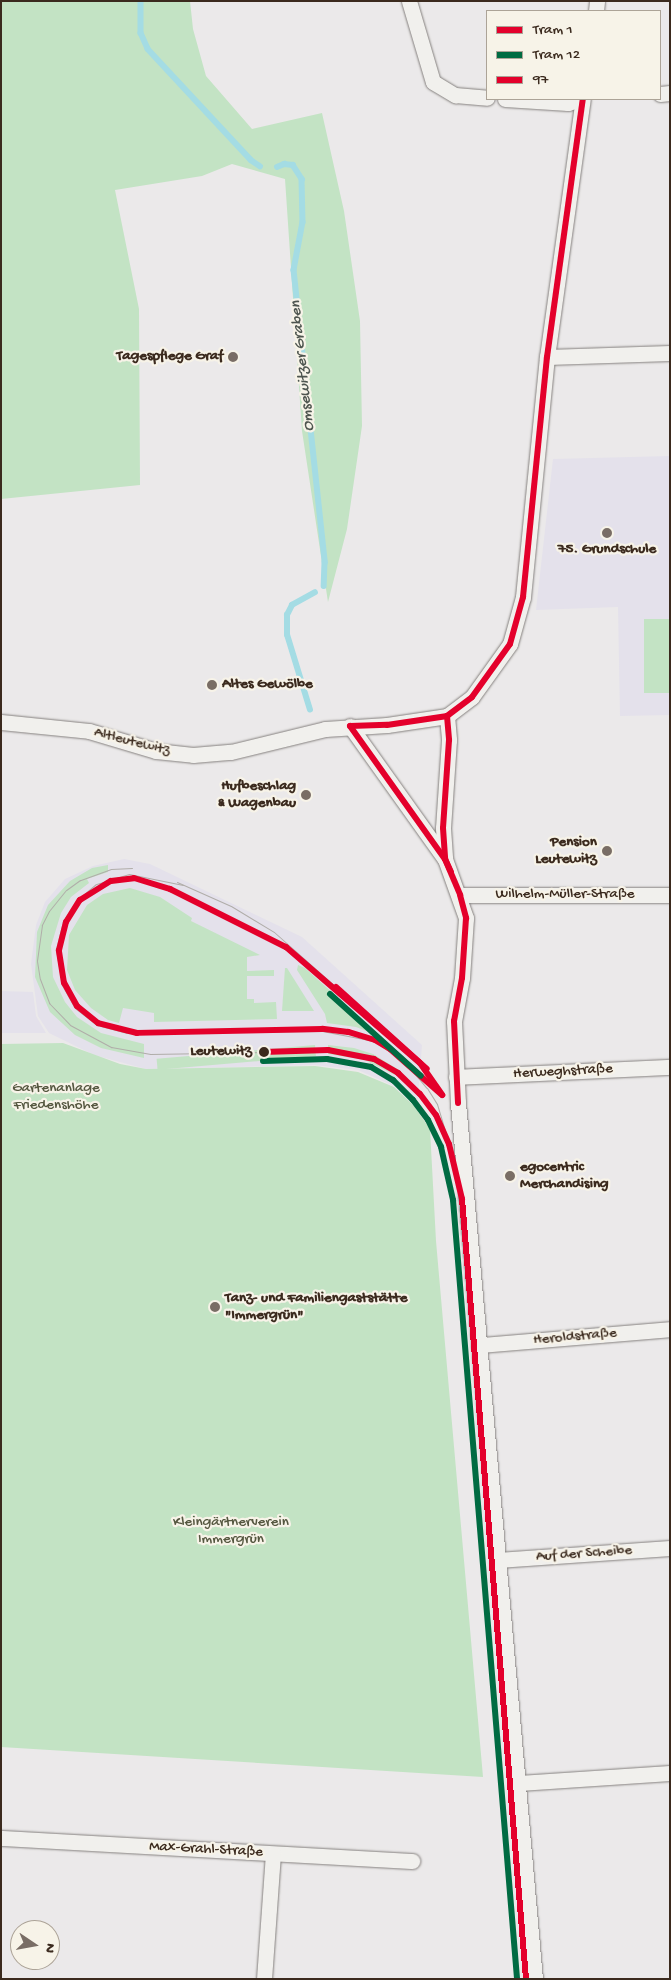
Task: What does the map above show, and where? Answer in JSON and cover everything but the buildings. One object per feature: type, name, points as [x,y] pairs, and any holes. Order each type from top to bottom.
[{"type":"street","points":[[409,1],[433,82],[455,95],[486,98]]},
{"type":"street","points":[[521,100],[568,103],[578,100]]},
{"type":"street","points":[[445,859],[443,828],[448,740],[447,716],[472,697],[510,644],[523,597],[547,357],[581,100]]},
{"type":"street","points":[[547,357],[670,353]]},
{"type":"street","name":"Altleutewitz","points":[[1,722],[89,731],[156,751],[193,755],[230,752],[264,742],[350,726],[387,725],[447,716]]},
{"type":"street","points":[[350,726],[445,859],[460,895],[466,918],[462,978],[454,1021],[456,1077],[535,1979]]},
{"type":"street","name":"Wilhelm-Müller-Straße","points":[[460,895],[670,894]]},
{"type":"street","name":"Herweghstraße","points":[[456,1077],[670,1068]]},
{"type":"street","name":"Heroldstraße","points":[[481,1346],[670,1329]]},
{"type":"street","name":"Auf der Scheibe","points":[[498,1560],[670,1548]]},
{"type":"street","points":[[518,1784],[670,1773]]},
{"type":"street","name":"Max-Grahl-Straße","points":[[1,1838],[412,1861]]},
{"type":"street","points":[[264,1979],[272,1854]]},
{"type":"shaded area","name":"75. Grundschule","points":[[670,456],[670,715],[620,716],[618,607],[536,610],[553,459]]},
{"type":"shaded area","points":[[124,859],[150,864],[302,937],[422,1045],[417,1108],[394,1086],[358,1070],[315,1065],[146,1069],[94,1055],[49,1033],[38,1016],[31,964],[36,925],[45,902],[65,879],[93,866]]},
{"type":"shaded area","points":[[1,991],[33,992],[36,1016],[46,1033],[1,1033]]},
{"type":"green space","points":[[1,1],[190,1],[193,29],[206,76],[252,129],[322,113],[344,211],[360,321],[362,426],[347,529],[328,602],[302,431],[285,179],[232,164],[202,176],[115,190],[139,309],[140,485],[1,499]]},
{"type":"green space","points":[[644,619],[670,619],[670,693],[644,693]]},
{"type":"green space","points":[[108,865],[108,872],[87,879],[89,883],[71,897],[61,913],[51,946],[53,977],[65,1002],[77,1017],[101,1033],[144,1044],[144,1058],[101,1048],[75,1035],[50,1012],[35,977],[37,932],[48,905],[70,881],[92,868]]},
{"type":"green space","points":[[130,888],[160,897],[192,918],[191,921],[260,955],[247,957],[247,971],[274,970],[274,976],[247,976],[247,999],[254,999],[254,1003],[276,1002],[277,1019],[154,1022],[154,1013],[123,1008],[119,1023],[108,1020],[91,1008],[75,990],[67,970],[69,935],[87,905],[103,894]]},
{"type":"green space","points":[[298,965],[305,968],[380,1036],[356,1027],[327,1023],[325,1014],[297,970]]},
{"type":"green space","points":[[285,968],[287,968],[314,1011],[282,1011]]},
{"type":"green space","name":"Kleingärtnerverein Immergrün","points":[[63,1043],[120,1064],[146,1069],[315,1066],[358,1072],[394,1087],[414,1106],[430,1129],[436,1241],[483,1777],[1,1747],[1,1044]]},
{"type":"green space","points":[[315,1045],[316,1056],[158,1070],[157,1059]]},
{"type":"green space","points":[[328,1045],[354,1048],[373,1054],[399,1070],[395,1075],[365,1060],[328,1054]]},
{"type":"waterway","name":"Omsewitzer Graben","points":[[141,1],[141,33],[148,49],[251,160],[260,166]]},
{"type":"waterway","name":"Omsewitzer Graben","points":[[277,167],[284,164],[293,165],[302,179],[303,222],[294,270],[325,562],[324,586]]},
{"type":"waterway","name":"Omsewitzer Graben","points":[[310,710],[287,635],[287,615],[292,605],[315,592]]},
{"type":"tram line","points":[[132,868],[111,869],[80,880],[66,890],[49,911],[42,925],[37,961],[40,979],[49,1003],[70,1025],[111,1047],[150,1054],[263,1052]]},
{"type":"tram line","points":[[183,885],[129,874],[96,884],[78,899],[63,921],[56,950],[62,985],[75,1008],[97,1025],[126,1033],[322,1031],[374,1041],[404,1061],[427,1088],[437,1104],[449,1144]]},
{"type":"tram line","points":[[177,882],[231,906],[274,932],[336,987]]},
{"type":"tram line","name":"1","points":[[336,987],[427,1069]]},
{"type":"tram line","name":"12","points":[[330,994],[421,1076]]},
{"type":"tram line","name":"1","points":[[263,1052],[328,1050],[374,1059],[398,1073],[420,1094],[436,1115],[449,1144],[462,1199],[526,1979]]},
{"type":"tram line","name":"12","points":[[263,1061],[327,1059],[371,1067],[393,1080],[413,1100],[428,1120],[441,1147],[453,1200],[517,1979]]},
{"type":"transit line","name":"97","points":[[350,726],[387,725],[447,716],[472,697],[510,644],[523,597],[547,357],[583,100]]},
{"type":"transit line","name":"97","points":[[447,716],[449,740],[443,828],[445,859],[451,872]]},
{"type":"transit line","name":"97","points":[[350,726],[445,859],[460,895],[466,918],[462,978],[454,1021],[458,1103]]},
{"type":"transit line","name":"97","points":[[134,878],[170,889],[286,947],[420,1063],[442,1095],[390,1049],[375,1040],[348,1032],[322,1029],[137,1033],[98,1023],[77,1006],[64,983],[59,950],[66,922],[80,900],[111,881],[134,878]]},
{"type":"place","name":"Tagespflege Graf","points":[[233,357]]},
{"type":"place","name":"75. Grundschule","points":[[607,533]]},
{"type":"place","name":"Altes Gewölbe","points":[[212,685]]},
{"type":"place","name":"Hufbeschlag & Wagenbau","points":[[306,795]]},
{"type":"place","name":"Pension Leutewitz","points":[[607,851]]},
{"type":"place","name":"Leutewitz","points":[[264,1052]]},
{"type":"place","name":"egocentric Merchandising","points":[[510,1176]]},
{"type":"place","name":"Tanz- und Familiengaststätte \"Immergrün\"","points":[[215,1307]]},
{"type":"park label","name":"Gartenanlage Friedenshöhe","points":[[56,1096]]}]
